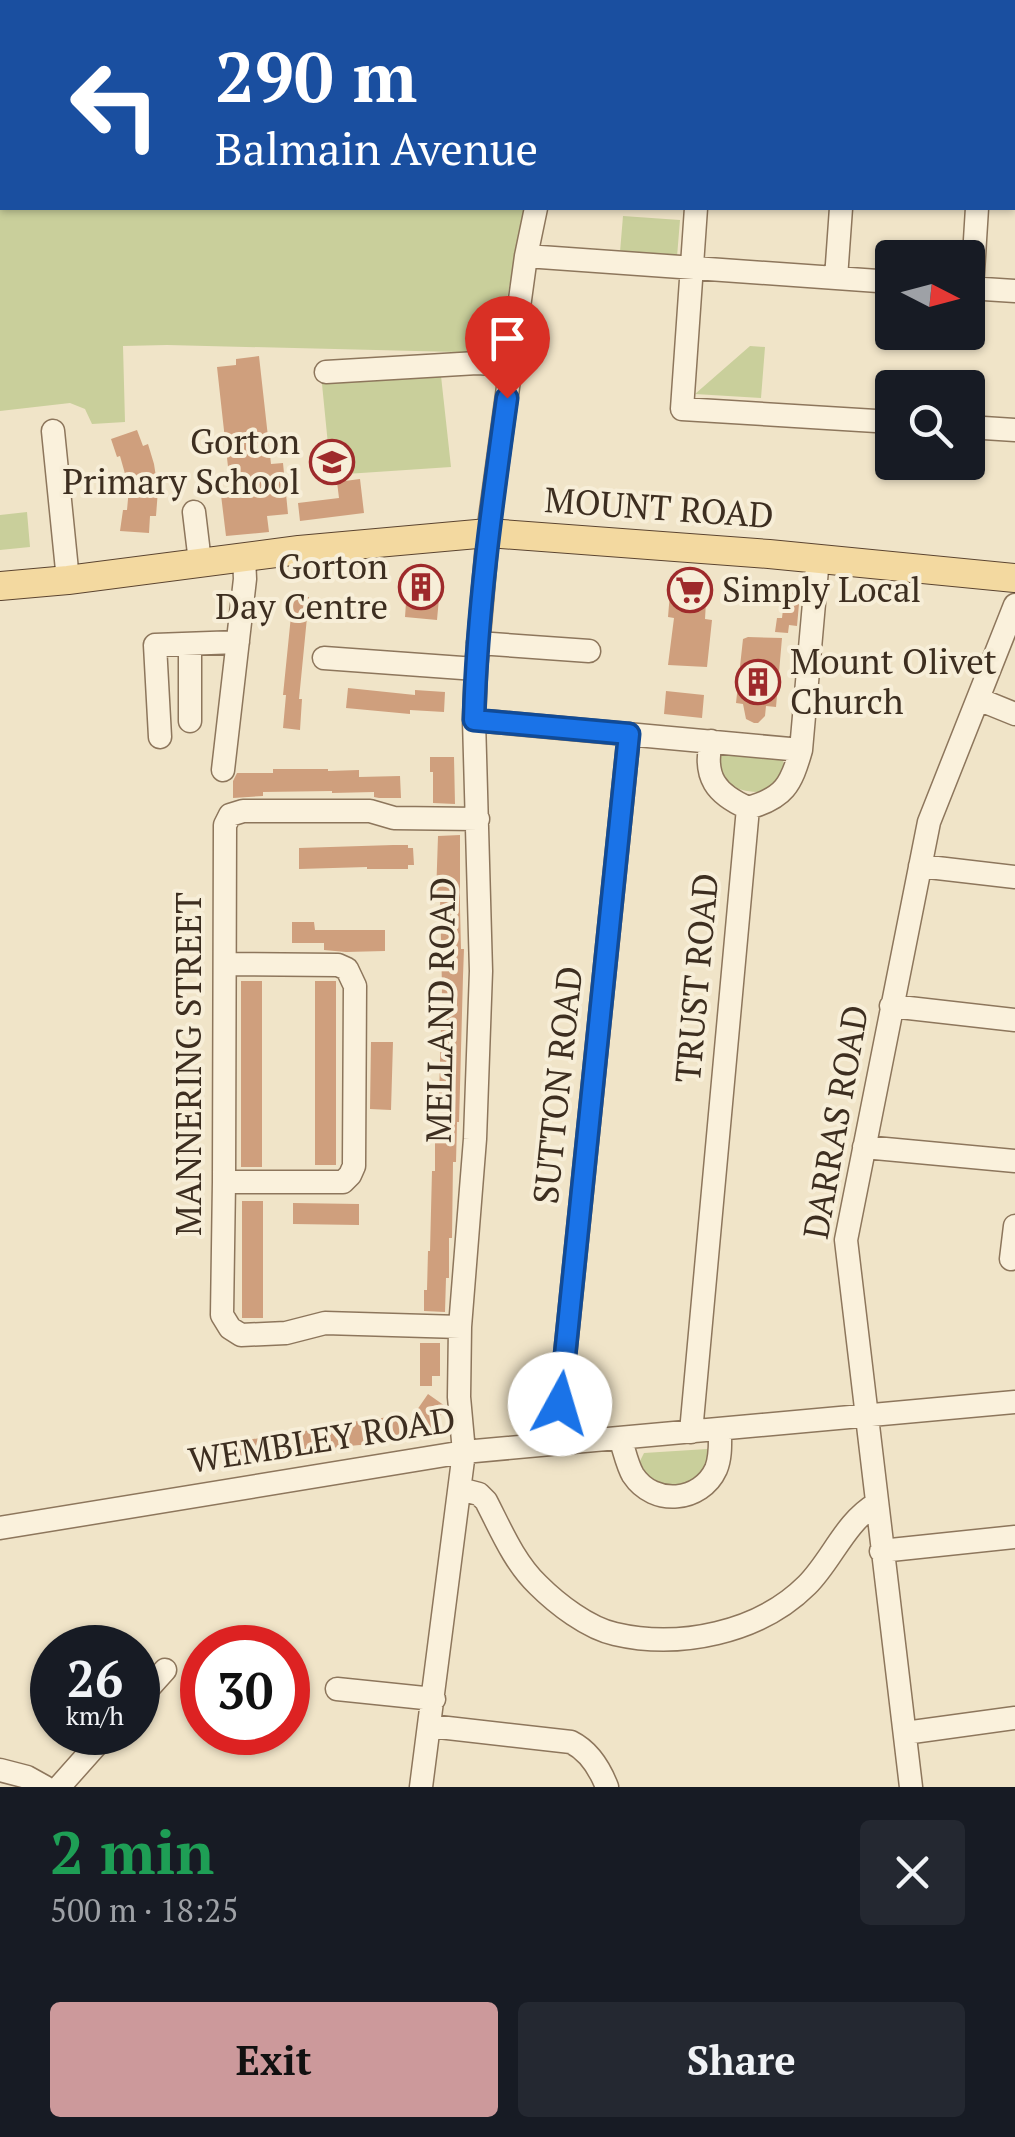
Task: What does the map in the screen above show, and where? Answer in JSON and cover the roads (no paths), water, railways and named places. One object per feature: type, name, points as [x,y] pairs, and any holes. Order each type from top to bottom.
[{"type":"main road","name":"MOUNT ROAD","points":[[0,586],[375,542],[488,533],[818,558],[1015,578]]},
{"type":"street","name":"MELLAND ROAD","points":[[421,1787],[464,1452],[459,1396],[460,1328],[475,1139],[481,972],[476,669],[488,533],[536,210]]},
{"type":"street","points":[[696,210],[682,409],[875,421]]},
{"type":"street","points":[[836,278],[842,210]]},
{"type":"street","points":[[974,240],[977,210]]},
{"type":"street","points":[[526,256],[875,281]]},
{"type":"street","points":[[985,289],[1015,291]]},
{"type":"street","points":[[326,372],[457,364],[512,365]]},
{"type":"street","points":[[985,428],[1015,430]]},
{"type":"street","points":[[53,431],[68,580]]},
{"type":"street","points":[[194,512],[200,562]]},
{"type":"street","points":[[223,770],[245,580],[244,557]]},
{"type":"street","points":[[710,741],[708,766],[716,786],[748,808],[781,794],[794,776],[801,750],[818,558]]},
{"type":"street","name":"DARRAS ROAD","points":[[910,1787],[846,1240],[928,822],[1015,605]]},
{"type":"street","points":[[160,737],[155,646],[238,642]]},
{"type":"street","points":[[478,643],[589,651]]},
{"type":"street","points":[[190,644],[190,721]]},
{"type":"street","points":[[324,658],[476,669]]},
{"type":"street","points":[[978,699],[1015,714]]},
{"type":"street","points":[[474,720],[801,750]]},
{"type":"street","name":"SUTTON ROAD","points":[[556,1443],[629,734]]},
{"type":"street","name":"TRUST ROAD","points":[[692,1432],[748,808]]},
{"type":"street","name":"MANNERING STREET","points":[[460,1328],[325,1323],[266,1336],[242,1334],[230,1328],[222,1315],[224,824],[230,815],[243,812],[370,811],[394,818],[478,819]]},
{"type":"street","points":[[920,866],[1015,877]]},
{"type":"street","points":[[224,964],[338,964],[348,970],[355,986],[355,1096],[354,1166],[344,1182],[224,1182]]},
{"type":"street","points":[[891,1006],[1015,1020]]},
{"type":"street","points":[[864,1147],[1015,1161]]},
{"type":"street","points":[[1011,1260],[1015,1226]]},
{"type":"street","name":"WEMBLEY ROAD","points":[[0,1528],[464,1452],[1015,1402]]},
{"type":"street","points":[[620,1438],[633,1476],[657,1496],[692,1495],[709,1482],[718,1465],[720,1430]]},
{"type":"street","points":[[460,1488],[479,1494],[486,1501],[519,1564],[562,1604],[611,1634],[668,1640],[718,1635],[788,1600],[807,1585],[860,1513],[876,1504]]},
{"type":"street","points":[[881,1551],[1015,1538]]},
{"type":"street","points":[[160,1676],[165,1670]]},
{"type":"street","points":[[337,1688],[434,1699]]},
{"type":"street","points":[[904,1733],[1015,1718]]},
{"type":"street","points":[[430,1726],[571,1742],[590,1758],[608,1787]]},
{"type":"street","points":[[59,1787],[88,1755]]},
{"type":"street","points":[[0,1770],[45,1787]]},
{"type":"place","name":"Gorton Primary School","points":[[332,462]]},
{"type":"place","name":"Gorton Day Centre","points":[[421,587]]},
{"type":"place","name":"Simply Local","points":[[690,590]]},
{"type":"place","name":"Mount Olivet Church","points":[[758,682]]}]
